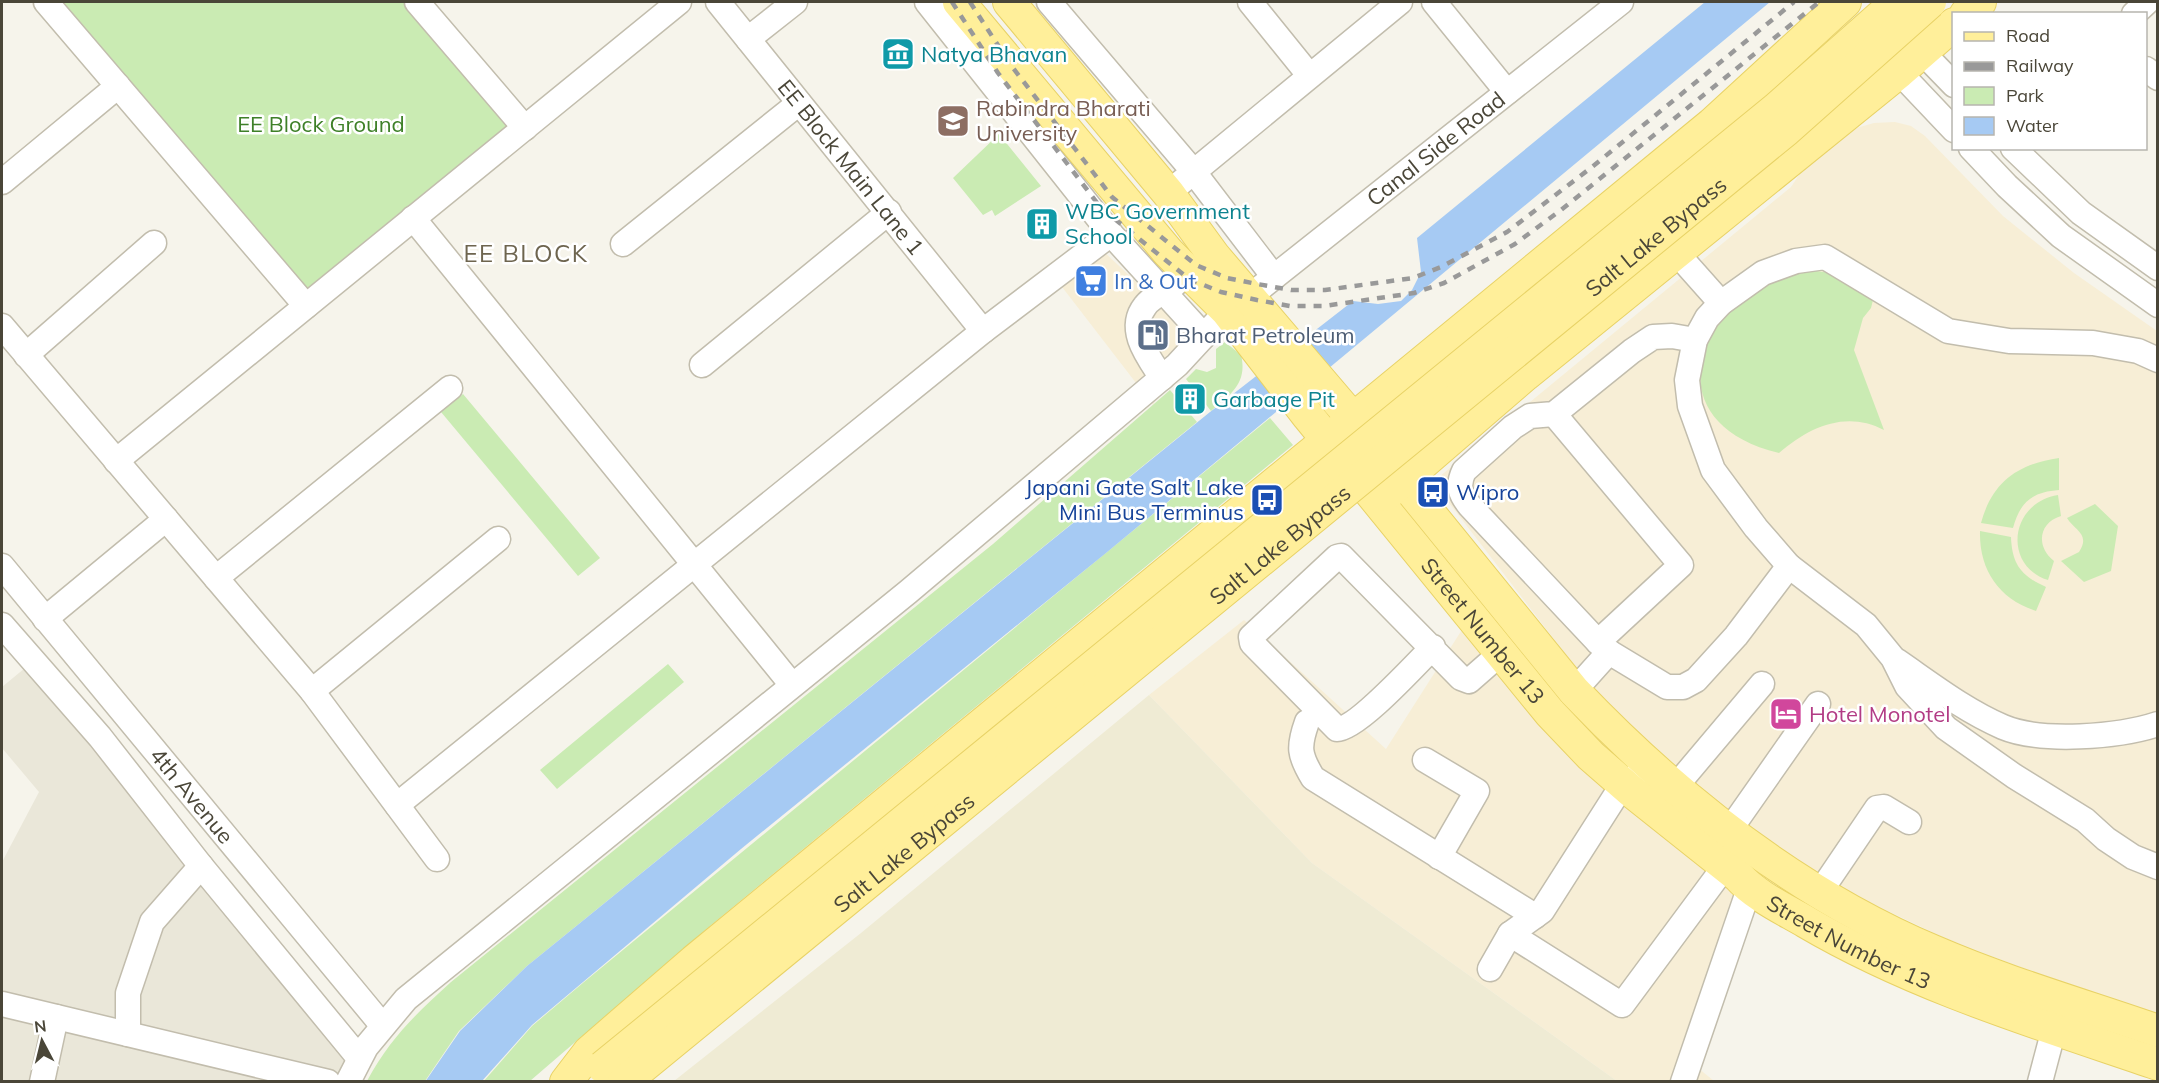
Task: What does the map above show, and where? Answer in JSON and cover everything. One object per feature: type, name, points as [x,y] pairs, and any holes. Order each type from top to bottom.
[{"type":"main road","name":"Street Number 13","points":[[959,2],[1161,245],[1189,273],[1246,301],[1353,418],[1574,691],[1613,733],[1651,766],[1729,831],[1820,892],[1915,942],[1962,962],[2157,1031]]},
{"type":"main road","name":"Street Number 13","points":[[1009,2],[1168,193],[1214,256],[1246,301],[1317,427],[1550,713],[1623,784],[1725,866],[1749,889],[1828,935],[1922,981],[2157,1064]]},
{"type":"main road","points":[[566,1082],[589,1052],[694,961],[857,829],[1317,427],[1353,418],[1712,124],[1845,2]]},
{"type":"main road","points":[[603,1077],[1776,109],[1897,2]]},
{"type":"main road","name":"Salt Lake Bypass","points":[[603,1077],[1786,130],[1930,2]]},
{"type":"main road","points":[[1968,12],[1980,2]]},
{"type":"main road","points":[[1378,502],[1525,375],[1952,25]]},
{"type":"main road","points":[[1949,991],[1962,962]]},
{"type":"street","points":[[46,2],[306,306]]},
{"type":"street","points":[[417,2],[525,128]]},
{"type":"street","points":[[116,461],[679,2]]},
{"type":"street","name":"EE Block Main Lane 1","points":[[718,2],[889,212],[983,332]]},
{"type":"street","points":[[748,39],[795,2]]},
{"type":"street","points":[[927,2],[1111,234],[1204,336]]},
{"type":"street","points":[[1048,2],[1193,171],[1246,301]]},
{"type":"street","points":[[1250,2],[1310,75]]},
{"type":"street","points":[[1168,193],[1400,2]]},
{"type":"street","points":[[1434,2],[1508,92]]},
{"type":"street","name":"Canal Side Road","points":[[348,1082],[359,1058],[382,1025],[406,999],[908,592],[1162,378],[1204,336],[1246,301],[1621,2]]},
{"type":"street","points":[[1910,61],[1952,84]]},
{"type":"street","points":[[1910,61],[1952,128]]},
{"type":"street","points":[[2,182],[118,86]]},
{"type":"street","points":[[623,244],[799,103]]},
{"type":"street","points":[[1973,150],[2007,186],[2061,236],[2157,305]]},
{"type":"street","points":[[2015,150],[2081,213],[2157,268]]},
{"type":"street","points":[[1624,195],[1721,303]]},
{"type":"street","points":[[702,365],[889,212]]},
{"type":"street","points":[[413,218],[792,685]]},
{"type":"street","points":[[397,805],[983,332],[1111,234]]},
{"type":"street","points":[[26,355],[154,243]]},
{"type":"street","points":[[2157,360],[2138,351],[2093,343],[2009,341],[1948,331],[1825,257],[1796,261],[1763,273],[1721,303],[1707,318],[1695,340],[1687,380],[1690,406],[1713,470],[1756,528],[1789,566],[1866,625],[1893,658],[1907,686],[1946,728],[2014,776],[2085,820],[2106,839],[2133,857],[2157,867]]},
{"type":"street","points":[[1162,378],[1140,345],[1138,321],[1145,305],[1189,273]]},
{"type":"street","points":[[2,326],[312,691],[437,859]]},
{"type":"street","points":[[1695,340],[1672,336],[1653,338],[1632,351],[1554,414],[1530,416],[1513,427],[1464,471],[1459,481],[1460,494],[1603,647],[1667,687],[1683,687],[1696,680],[1736,636],[1789,566]]},
{"type":"street","points":[[216,578],[450,388]]},
{"type":"street","points":[[1554,414],[1681,565],[1603,647],[1574,691]]},
{"type":"street","points":[[45,619],[166,519]]},
{"type":"street","points":[[312,691],[498,539]]},
{"type":"street","points":[[1433,647],[1359,719],[1343,729],[1337,729],[1252,643],[1251,637],[1336,556],[1341,556],[1433,647],[1465,681],[1501,653]]},
{"type":"street","name":"4th Avenue","points":[[2,566],[382,1025]]},
{"type":"street","name":"4th Avenue","points":[[2,625],[100,737],[201,866],[359,1058]]},
{"type":"street","points":[[1893,658],[1956,703],[2005,728],[2044,735],[2084,736],[2123,734],[2157,724]]},
{"type":"street","points":[[1676,786],[1762,684]]},
{"type":"street","points":[[1729,831],[1818,704]]},
{"type":"street","points":[[100,737],[125,717]]},
{"type":"street","points":[[1307,722],[1299,744],[1304,764],[1313,778],[1535,916]]},
{"type":"street","points":[[1425,760],[1477,791],[1439,857]]},
{"type":"street","points":[[1490,969],[1510,934],[1542,911],[1623,784],[1651,766]]},
{"type":"street","points":[[1820,892],[1877,808],[1884,807],[1909,822]]},
{"type":"street","points":[[128,1034],[128,993],[152,922],[201,866]]},
{"type":"street","points":[[1510,934],[1622,1005],[1725,866]]},
{"type":"street","points":[[1683,1082],[1749,889]]},
{"type":"street","points":[[2,1004],[328,1082]]},
{"type":"street","points":[[42,1082],[56,1017]]},
{"type":"street","points":[[2040,1082],[2054,1029]]},
{"type":"shaded area","points":[[1895,122],[1911,126],[1925,136],[2003,216],[2074,273],[2157,331],[2157,1020],[1945,938],[1832,885],[1696,790],[1629,727],[1587,682],[1433,482],[1791,187],[1821,142],[1835,134],[1874,123]]},
{"type":"shaded area","points":[[1102,250],[1164,308],[1181,334],[1180,350],[1153,405],[1059,283]]},
{"type":"shaded area","points":[[1244,620],[1386,749],[1465,625],[1758,903],[1698,1068],[1714,1081],[1617,1081],[1312,863],[1149,695]]},
{"type":"shaded area","points":[[25,668],[350,1055],[340,1076],[2,995],[2,862],[39,792],[2,748],[2,687]]},
{"type":"shaded area","points":[[1149,695],[1312,863],[1617,1081],[674,1081],[861,933]]},
{"type":"shaded area","points":[[2,1010],[306,1082],[2,1082]]},
{"type":"green space","name":"EE Block Ground","points":[[56,2],[410,2],[516,125],[305,295]]},
{"type":"green space","points":[[999,134],[1041,186],[995,216],[992,210],[983,215],[953,178]]},
{"type":"green space","points":[[1809,270],[1831,273],[1873,300],[1871,308],[1863,318],[1854,350],[1884,430],[1870,424],[1856,422],[1828,424],[1803,436],[1779,453],[1737,437],[1712,413],[1701,385],[1703,355],[1716,326],[1740,300],[1771,281]]},
{"type":"green space","points":[[1225,342],[1241,355],[1242,373],[1236,388],[1211,411],[1186,379],[1196,369],[1207,372],[1216,368],[1216,349]]},
{"type":"green space","points":[[1170,390],[1197,422],[527,966],[459,1031],[425,1081],[367,1081],[404,1027],[451,982],[993,544]]},
{"type":"green space","points":[[463,394],[600,558],[578,576],[441,412]]},
{"type":"green space","points":[[1270,418],[1293,445],[710,926],[530,1081],[483,1082],[532,1026],[584,982]]},
{"type":"green space","points":[[2059,458],[2059,490],[2041,493],[2029,500],[2019,511],[2013,528],[1981,523],[1992,496],[2009,477],[2031,465]]},
{"type":"green space","points":[[2058,495],[2061,516],[2048,524],[2042,536],[2044,549],[2054,561],[2048,580],[2033,573],[2024,562],[2018,549],[2018,535],[2021,522],[2029,510],[2042,500]]},
{"type":"green space","points":[[2095,504],[2118,526],[2111,571],[2084,582],[2061,561],[2079,552],[2083,541],[2080,533],[2067,518]]},
{"type":"green space","points":[[1980,531],[2011,537],[2013,555],[2020,568],[2030,578],[2046,587],[2036,611],[2012,599],[1994,581],[1983,558]]},
{"type":"green space","points":[[668,664],[684,682],[557,789],[540,770]]},
{"type":"water","points":[[1705,2],[1770,2],[1106,553],[741,849],[532,1025],[482,1081],[425,1082],[460,1031],[527,966],[1210,412],[1353,301],[1378,304],[1401,301],[1412,290],[1421,272],[1417,238]]},
{"type":"railway","points":[[952,2],[998,73],[1101,208],[1189,279],[1221,292],[1290,306],[1324,306],[1414,293],[1444,283],[1515,244],[1561,210],[1819,2]]},
{"type":"railway","points":[[970,2],[1010,64],[1112,197],[1196,265],[1227,278],[1291,290],[1325,290],[1413,278],[1441,267],[1507,232],[1592,167],[1794,2]]},
{"type":"place","name":"Natya Bhavan","points":[[898,54]]},
{"type":"place","name":"Rabindra Bharati University","points":[[953,121]]},
{"type":"place","name":"WBC Government School","points":[[1042,224]]},
{"type":"place","name":"In & Out","points":[[1091,281]]},
{"type":"place","name":"Bharat Petroleum","points":[[1153,335]]},
{"type":"place","name":"Garbage Pit","points":[[1190,399]]},
{"type":"place","name":"Wipro","points":[[1433,492]]},
{"type":"place","name":"Japani Gate Salt Lake Mini Bus Terminus","points":[[1267,500]]},
{"type":"place","name":"Hotel Monotel","points":[[1786,714]]},
{"type":"district","name":"EE BLOCK","points":[[526,253]]}]
